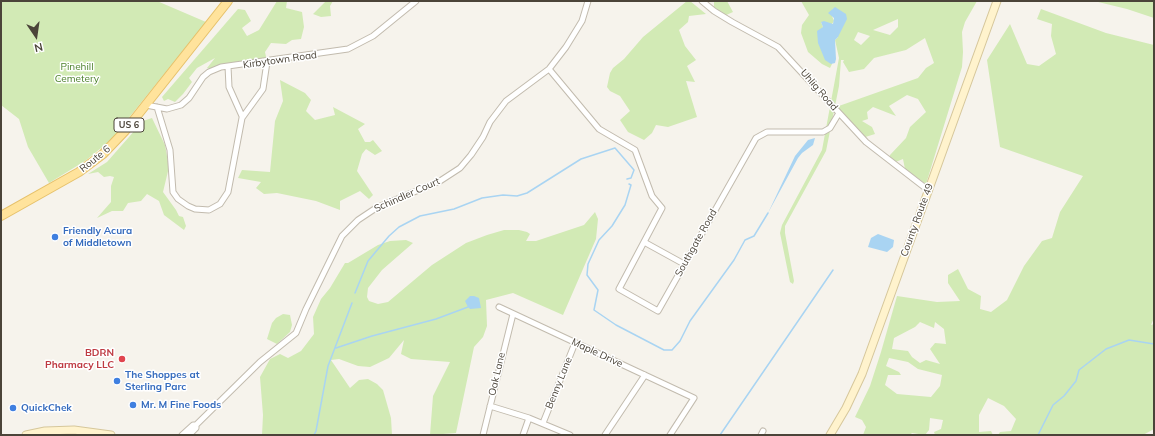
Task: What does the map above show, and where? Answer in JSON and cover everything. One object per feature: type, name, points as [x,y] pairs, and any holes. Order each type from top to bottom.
[{"type":"main road","name":"Route 6","points":[[1,216],[88,166],[114,143],[228,1]]},
{"type":"street","name":"Kirbytown Road","points":[[146,105],[172,109],[181,105],[189,98],[207,73],[218,68],[335,52],[354,47],[373,36],[416,1]]},
{"type":"street","name":"Schindler Court","points":[[182,435],[196,424],[260,362],[296,333],[306,309],[342,236],[358,220],[376,208],[440,181],[460,168],[471,155],[483,137],[490,122],[506,101],[549,68],[575,34],[582,21],[588,1]]},
{"type":"street","name":"Uhlig Road","points":[[702,1],[726,18],[778,47],[796,64],[866,142],[928,190]]},
{"type":"street","name":"County Route 49","points":[[830,435],[846,408],[862,374],[997,1]]},
{"type":"street","points":[[157,107],[170,150],[173,192],[176,198],[188,206],[202,210],[216,207],[223,201],[228,192],[242,116],[263,89],[267,62]]},
{"type":"street","points":[[228,66],[229,88],[242,116]]},
{"type":"street","name":"Southgate Road","points":[[549,68],[599,129],[635,150],[652,196],[662,208],[619,289],[658,311],[756,138],[767,132],[823,132],[830,128],[839,113]]},
{"type":"street","points":[[644,242],[684,264]]},
{"type":"street","name":"Maple Drive","points":[[499,307],[694,398],[670,435]]},
{"type":"street","name":"Oak Lane","points":[[482,435],[513,314]]},
{"type":"street","name":"Benny Lane","points":[[543,423],[575,343]]},
{"type":"street","points":[[605,435],[645,375]]},
{"type":"street","points":[[490,406],[543,423],[570,435]]},
{"type":"street","points":[[523,435],[529,418]]},
{"type":"street","name":"Schindler Court","points":[[189,435],[196,428],[196,424]]},
{"type":"street","points":[[26,435],[45,431],[74,430],[111,435]]},
{"type":"green space","name":"Pinehill Cemetery","points":[[1,1],[157,1],[206,22],[111,140],[85,161],[49,183],[28,147],[19,119],[1,105]]},
{"type":"green space","points":[[277,1],[287,1],[286,8],[302,12],[304,27],[301,39],[292,40],[286,44],[271,43],[265,52],[267,61],[216,71],[207,68],[215,58],[197,68],[189,78],[192,82],[175,102],[168,99],[164,101],[162,97],[238,9],[245,10],[251,21],[242,28],[247,36],[259,30]]},
{"type":"green space","points":[[326,1],[333,1],[330,6],[331,16],[321,17],[313,14]]},
{"type":"green space","points":[[687,1],[690,1],[706,14],[689,16],[688,22],[679,30],[685,46],[696,60],[687,66],[695,82],[686,81],[697,117],[668,127],[656,125],[652,133],[644,140],[628,132],[620,120],[630,111],[620,96],[610,91],[607,87],[610,73],[643,37]]},
{"type":"green space","points":[[714,1],[727,1],[733,12],[724,16],[714,7]]},
{"type":"green space","points":[[801,1],[977,1],[965,22],[962,32],[962,67],[926,184],[905,169],[903,159],[893,163],[888,160],[890,155],[906,138],[910,127],[926,112],[918,99],[907,95],[889,106],[896,116],[873,107],[867,112],[868,119],[862,121],[872,127],[875,134],[862,138],[836,107],[918,78],[926,68],[934,63],[925,38],[906,50],[874,58],[864,69],[849,72],[843,62],[844,60],[841,60],[839,86],[826,151],[785,226],[794,281],[793,284],[790,282],[780,233],[782,225],[822,150],[839,58],[835,40],[838,37],[833,8],[832,16],[834,21],[832,24],[821,22],[823,27],[821,30],[832,64],[830,68],[822,64],[808,52],[801,33],[802,25],[809,15]],"holes":[[[898,19],[898,27],[890,35],[873,30]],[[858,32],[870,36],[861,45],[854,40]]]},
{"type":"green space","points":[[1094,1],[1154,1],[1154,18],[1127,9]]},
{"type":"green space","points":[[1041,9],[1106,33],[1154,45],[1154,318],[1151,325],[1154,324],[1154,429],[1143,435],[998,435],[1000,432],[1011,431],[1016,419],[1004,406],[988,398],[979,415],[979,432],[991,431],[993,435],[935,435],[934,432],[941,429],[943,420],[930,418],[929,430],[925,435],[912,433],[910,435],[863,435],[866,427],[862,420],[855,417],[870,386],[897,296],[937,302],[960,301],[948,283],[948,275],[958,269],[968,289],[981,296],[980,309],[991,312],[1007,300],[1024,266],[1042,241],[1052,238],[1060,212],[1083,176],[1000,147],[987,60],[1010,24],[1027,64],[1039,66],[1056,54],[1051,36],[1052,24],[1037,19]],"holes":[[[920,322],[934,328],[935,322],[944,329],[946,344],[935,343],[930,349],[940,364],[926,360],[920,363],[912,357],[908,351],[892,349],[894,338],[915,327]],[[889,358],[908,362],[918,369],[942,375],[940,386],[931,397],[897,394],[885,385],[888,375],[901,375],[899,372],[886,366]]]},
{"type":"green space","points":[[280,80],[305,93],[311,100],[306,111],[315,120],[335,115],[333,107],[365,124],[358,129],[365,142],[370,142],[373,140],[382,151],[375,155],[366,149],[362,154],[357,171],[373,195],[369,199],[360,191],[340,201],[340,210],[316,201],[277,193],[264,194],[256,188],[261,182],[238,178],[242,170],[270,172],[275,121],[283,101]]},
{"type":"green space","points":[[152,118],[165,145],[169,167],[163,192],[179,216],[183,217],[186,226],[184,230],[164,215],[159,201],[147,194],[141,201],[128,203],[123,211],[112,211],[97,218],[111,202],[111,186],[114,177],[104,177],[98,172],[88,174],[107,162],[143,121]]},
{"type":"green space","points":[[595,212],[598,219],[596,239],[563,315],[513,293],[486,300],[487,326],[483,337],[474,347],[456,433],[430,435],[433,396],[450,362],[411,359],[401,354],[404,340],[389,358],[370,367],[358,366],[339,359],[331,360],[350,388],[359,380],[368,379],[377,384],[383,390],[391,418],[392,435],[262,435],[263,415],[260,377],[270,359],[280,354],[288,358],[301,351],[314,334],[313,317],[321,299],[330,288],[345,263],[348,263],[378,245],[390,241],[406,240],[413,243],[382,270],[368,288],[367,297],[369,301],[378,304],[388,302],[432,265],[466,243],[504,230],[519,230],[527,232],[530,234],[526,241],[536,241],[584,225]]},
{"type":"green space","points":[[283,314],[290,315],[292,325],[290,332],[277,344],[267,339],[272,323],[276,318]]},
{"type":"water","points":[[835,7],[846,14],[847,19],[835,40],[836,59],[835,63],[831,64],[825,60],[818,43],[817,31],[823,27],[821,22],[824,21],[833,24],[834,18],[828,13]]},
{"type":"water","points":[[815,138],[813,145],[798,158],[768,213],[795,156],[808,140]]},
{"type":"water","points":[[878,234],[894,240],[893,247],[887,252],[868,247],[871,238]]},
{"type":"water","points":[[470,296],[479,298],[481,308],[470,309],[468,307],[465,301]]},
{"type":"waterway","points":[[355,293],[368,261],[389,236],[399,227],[420,216],[454,209],[482,198],[503,195],[517,196],[527,193],[581,159],[615,148],[634,170],[631,178],[627,179]]},
{"type":"waterway","points":[[629,184],[631,185],[625,205],[612,226],[599,240],[588,264],[587,275],[598,290],[594,310],[616,325],[664,350],[672,350],[680,341],[690,321],[734,260],[745,240],[754,236],[768,213]]},
{"type":"waterway","points":[[720,435],[833,270]]},
{"type":"waterway","points":[[314,435],[328,366],[352,303]]},
{"type":"waterway","points":[[336,348],[372,336],[436,319],[468,307]]},
{"type":"waterway","points":[[1038,435],[1053,405],[1064,396],[1076,381],[1079,370],[1106,349],[1129,340],[1154,344]]},
{"type":"place","name":"Friendly Acura of Middletown","points":[[55,237]]},
{"type":"place","name":"BDRN Pharmacy LLC","points":[[122,359]]},
{"type":"place","name":"The Shoppes at Sterling Parc","points":[[117,381]]},
{"type":"place","name":"Mr. M Fine Foods","points":[[133,405]]},
{"type":"place","name":"QuickChek","points":[[13,408]]}]
